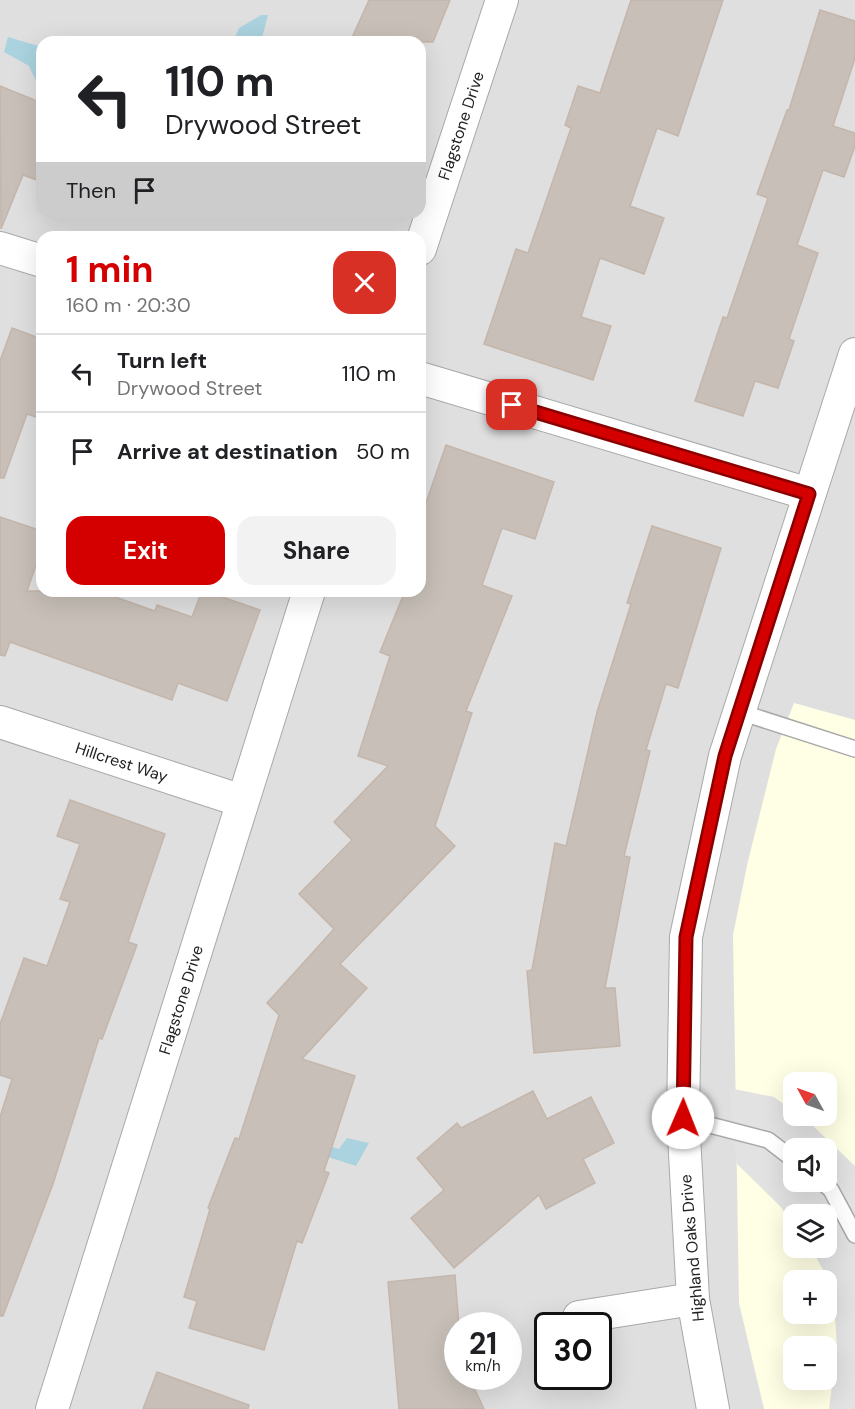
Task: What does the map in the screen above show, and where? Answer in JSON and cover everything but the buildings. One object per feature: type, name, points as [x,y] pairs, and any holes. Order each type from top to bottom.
[{"type":"street","name":"Flagstone Drive","points":[[426,231],[502,0]]},
{"type":"street","points":[[0,248],[36,259]]},
{"type":"street","name":"Highland Oaks Drive","points":[[713,1409],[693,1299],[683,1118],[686,937],[725,756],[855,354]]},
{"type":"street","points":[[426,380],[809,494]]},
{"type":"street","name":"Flagstone Drive","points":[[52,1409],[307,597]]},
{"type":"street","name":"Hillcrest Way","points":[[0,722],[242,801]]},
{"type":"street","points":[[611,1312],[693,1299]]},
{"type":"lane","points":[[740,712],[855,749]]},
{"type":"lane","points":[[683,1118],[768,1140],[783,1152]]},
{"type":"lane","points":[[832,1192],[855,1235]]},
{"type":"shaded area","points":[[0,0],[855,0],[855,1409],[0,1409]]},
{"type":"shaded area","points":[[794,703],[855,720],[855,1409],[764,1409],[739,1303],[733,935],[748,861],[776,749]]},
{"type":"shaded area","points":[[729,1088],[774,1097],[783,1104],[783,1126],[813,1126],[826,1138],[783,1138],[783,1192],[837,1192],[837,1149],[855,1166],[855,1409],[829,1409],[831,1390],[837,1390],[837,1270],[823,1270],[816,1258],[837,1258],[837,1204],[783,1204],[783,1210],[737,1164]]},
{"type":"water","points":[[261,15],[268,15],[263,36],[236,36],[239,28]]},
{"type":"water","points":[[8,37],[36,45],[36,81],[29,66],[4,52]]},
{"type":"water","points":[[298,1136],[339,1149],[347,1138],[369,1143],[356,1166],[291,1145]]},
{"type":"route","points":[[512,405],[809,494],[725,756],[686,937],[683,1118]]}]
